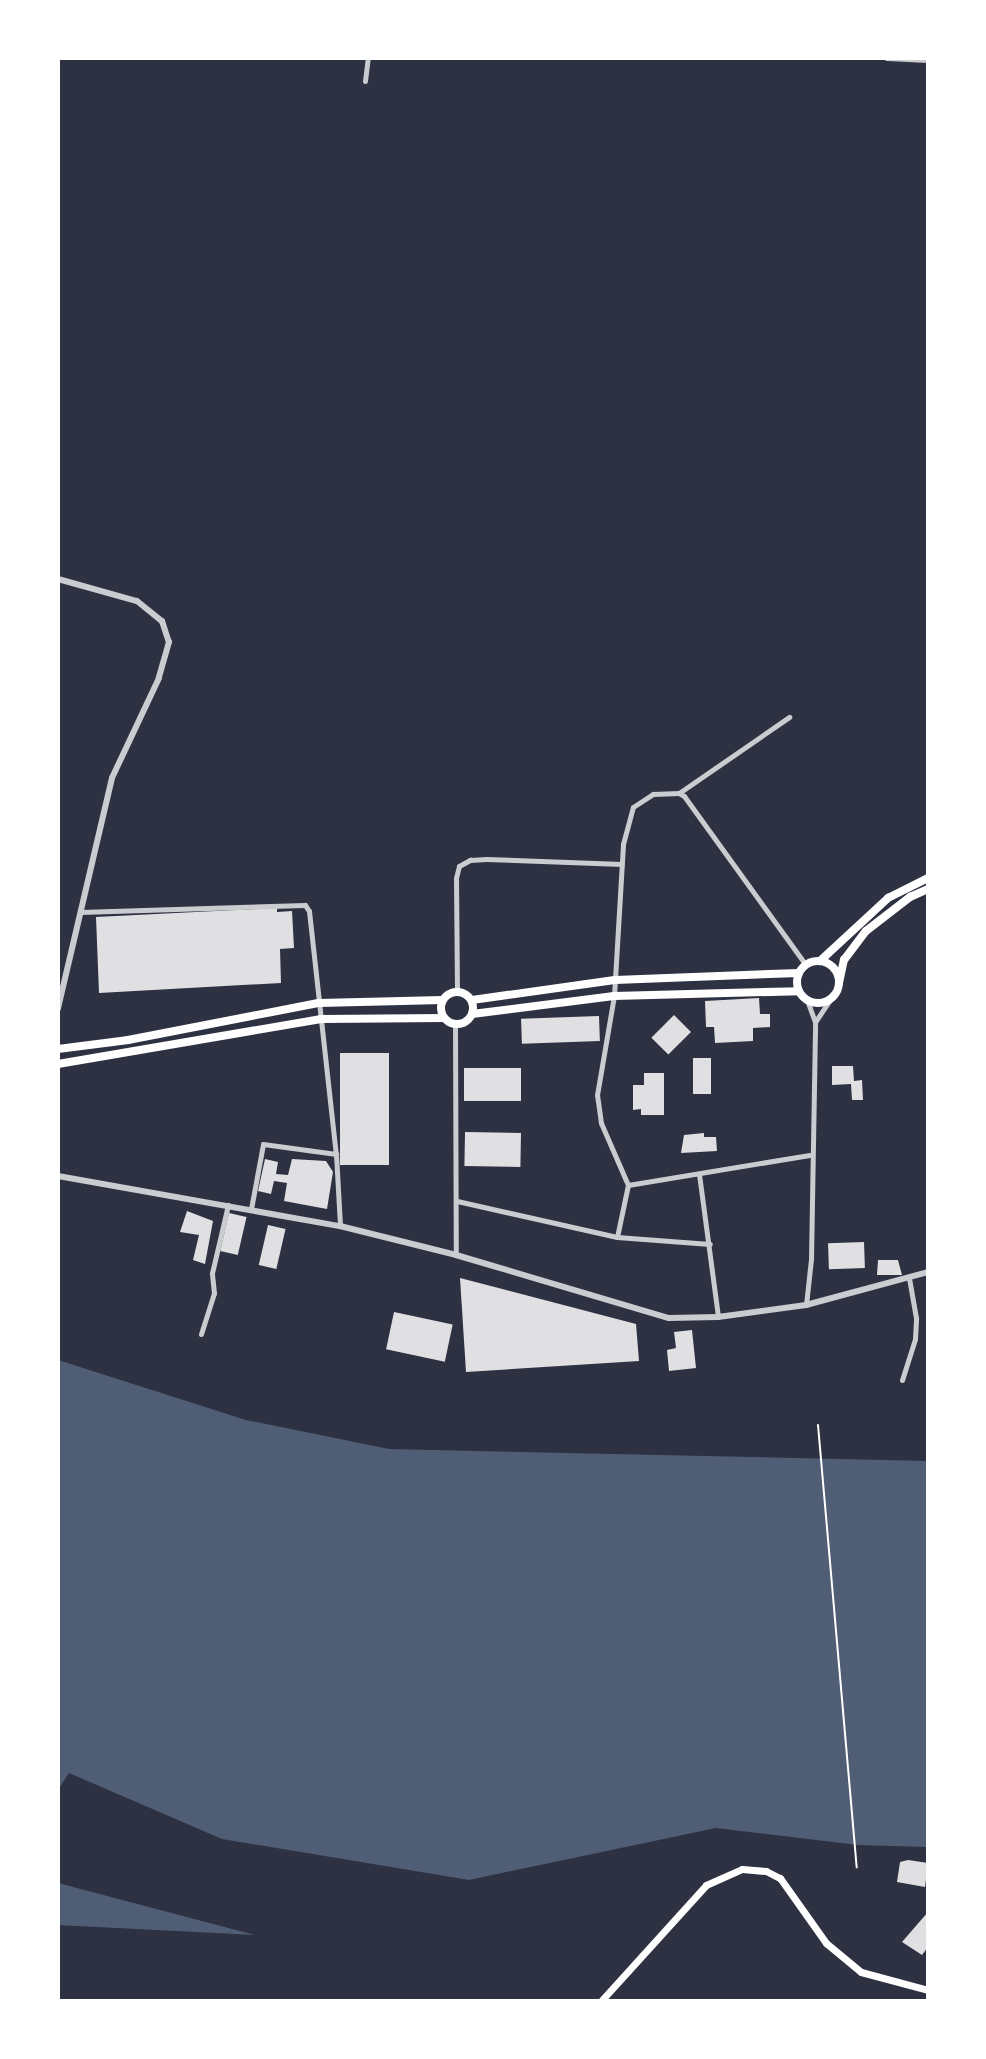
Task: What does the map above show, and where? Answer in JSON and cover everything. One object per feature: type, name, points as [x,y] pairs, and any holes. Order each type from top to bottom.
[{"type":"highway","points":[[928,878],[888,898],[820,961],[806,965],[799,973],[799,991],[807,1000],[820,1003],[832,997],[844,960],[866,931],[910,897],[928,889]]},
{"type":"highway","points":[[820,961],[834,969],[839,983]]},
{"type":"highway","points":[[58,1049],[128,1040],[319,1003],[443,1000],[457,992],[472,1000],[615,980],[799,973]]},
{"type":"highway","points":[[472,1014],[614,996],[799,991]]},
{"type":"highway","points":[[443,1000],[444,1018]]},
{"type":"highway","points":[[58,1064],[321,1019],[444,1018],[455,1024],[467,1021],[472,1014],[472,1000]]},
{"type":"main road","points":[[601,2001],[706,1885],[742,1869],[766,1871],[780,1878],[826,1943],[854,1967],[904,1986],[928,1990]]},
{"type":"street","points":[[365,81],[368,58]]},
{"type":"street","points":[[887,58],[928,60]]},
{"type":"street","points":[[58,579],[137,601],[162,621],[169,642],[159,678],[112,778],[58,1009]]},
{"type":"street","points":[[617,1237],[628,1185],[601,1123],[597,1095],[614,996],[622,864],[628,819],[642,799],[664,792],[679,793],[789,717]]},
{"type":"street","points":[[679,793],[806,965]]},
{"type":"street","points":[[457,992],[456,878],[459,866],[486,859],[622,864]]},
{"type":"street","points":[[80,912],[299,903],[309,911],[336,1154],[340,1226]]},
{"type":"street","points":[[815,1022],[832,997]]},
{"type":"street","points":[[806,1305],[811,1259],[810,1155],[815,1022],[807,1000]]},
{"type":"street","points":[[455,1024],[456,1255]]},
{"type":"street","points":[[251,1209],[263,1144],[336,1154]]},
{"type":"street","points":[[628,1185],[810,1155]]},
{"type":"street","points":[[699,1174],[718,1317]]},
{"type":"street","points":[[58,1176],[340,1226],[456,1255],[669,1318],[718,1317],[806,1305],[928,1272]]},
{"type":"street","points":[[457,1201],[617,1237],[710,1244]]},
{"type":"street","points":[[201,1334],[214,1293],[212,1273],[228,1205]]},
{"type":"street","points":[[902,1380],[915,1339],[916,1318],[909,1278]]},
{"type":"path","points":[[818,1425],[857,1867]]},
{"type":"water","points":[[58,1360],[246,1420],[389,1449],[928,1461],[928,1847],[858,1845],[716,1828],[469,1880],[222,1839],[69,1773],[58,1790]]},
{"type":"water","points":[[58,1883],[255,1935],[58,1925]]},
{"type":"building","points":[[277,908],[277,912],[292,911],[294,948],[280,949],[281,983],[99,993],[96,917]]},
{"type":"building","points":[[759,998],[760,1014],[770,1014],[770,1027],[753,1028],[753,1041],[715,1043],[714,1027],[706,1027],[705,1001]]},
{"type":"building","points":[[674,1015],[691,1032],[668,1055],[651,1038]]},
{"type":"building","points":[[599,1016],[600,1041],[522,1044],[521,1019]]},
{"type":"building","points":[[340,1053],[389,1053],[389,1165],[340,1165]]},
{"type":"building","points":[[693,1058],[711,1058],[711,1094],[693,1094]]},
{"type":"building","points":[[832,1066],[853,1066],[854,1081],[862,1080],[863,1100],[852,1100],[851,1084],[832,1085]]},
{"type":"building","points":[[464,1068],[521,1068],[521,1101],[464,1101]]},
{"type":"building","points":[[644,1073],[664,1073],[664,1115],[641,1115],[641,1109],[633,1110],[633,1085],[644,1085]]},
{"type":"building","points":[[465,1132],[521,1133],[520,1167],[464,1166]]},
{"type":"building","points":[[704,1133],[704,1137],[716,1137],[717,1151],[681,1153],[684,1135]]},
{"type":"building","points":[[265,1159],[278,1162],[276,1174],[288,1175],[292,1159],[326,1161],[333,1172],[327,1209],[284,1201],[287,1183],[274,1181],[271,1194],[258,1191]]},
{"type":"building","points":[[187,1211],[213,1221],[205,1264],[193,1260],[199,1235],[180,1232]]},
{"type":"building","points":[[229,1213],[247,1217],[238,1255],[220,1251]]},
{"type":"building","points":[[268,1225],[286,1229],[276,1269],[259,1265]]},
{"type":"building","points":[[864,1242],[865,1268],[829,1269],[828,1243]]},
{"type":"building","points":[[878,1260],[898,1260],[902,1275],[877,1275]]},
{"type":"building","points":[[460,1278],[636,1324],[639,1361],[466,1372]]},
{"type":"building","points":[[394,1312],[453,1324],[445,1362],[386,1349]]},
{"type":"building","points":[[692,1330],[696,1368],[669,1371],[667,1350],[676,1348],[674,1332]]},
{"type":"building","points":[[900,1862],[928,1863],[925,1887],[897,1882]]},
{"type":"building","points":[[928,1912],[928,1947],[922,1955],[902,1942]]}]
